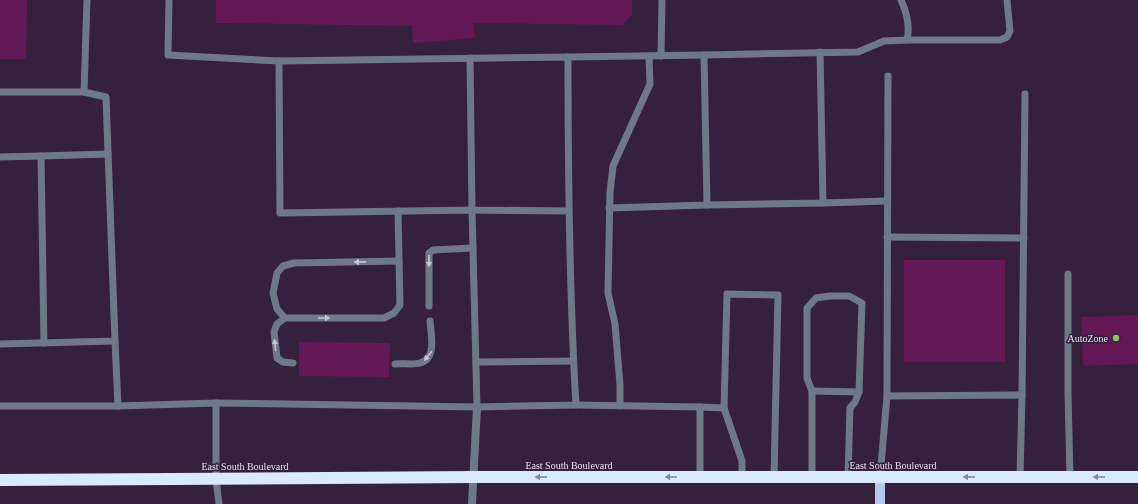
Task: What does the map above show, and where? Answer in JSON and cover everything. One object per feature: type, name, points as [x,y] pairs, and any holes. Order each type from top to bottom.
[{"type":"highway","name":"East South Boulevard","points":[[0,480],[848,476],[1138,477]]},
{"type":"main road","points":[[880,476],[880,504]]},
{"type":"street","points":[[472,504],[477,407]]},
{"type":"lane","points":[[84,92],[87,0]]},
{"type":"lane","points":[[169,0],[168,55],[279,61],[858,52],[884,41],[1000,40],[1008,38],[1010,31],[1007,0]]},
{"type":"lane","points":[[661,56],[662,0]]},
{"type":"lane","points":[[901,0],[905,9],[909,31],[907,40]]},
{"type":"lane","points":[[820,52],[823,203]]},
{"type":"lane","points":[[704,55],[707,205]]},
{"type":"lane","points":[[568,56],[568,211],[576,405]]},
{"type":"lane","points":[[620,406],[620,386],[615,324],[608,293],[610,192],[613,166],[650,84],[649,56]]},
{"type":"lane","points":[[470,58],[477,407]]},
{"type":"lane","points":[[279,61],[280,214],[472,210],[568,211]]},
{"type":"lane","points":[[880,476],[887,396],[888,76]]},
{"type":"lane","points":[[0,92],[84,92],[106,97],[118,406]]},
{"type":"lane","points":[[1020,477],[1025,94]]},
{"type":"lane","points":[[0,157],[108,154]]},
{"type":"lane","points":[[41,156],[44,343]]},
{"type":"lane","points":[[609,208],[888,201]]},
{"type":"lane","points":[[293,363],[282,362],[277,358],[274,332],[277,324],[285,318],[384,318],[394,313],[400,305],[398,212]]},
{"type":"lane","points":[[888,237],[1024,238]]},
{"type":"lane","points":[[429,306],[429,253],[433,250],[473,248]]},
{"type":"lane","points":[[285,318],[277,309],[273,293],[277,273],[284,266],[294,263],[399,262]]},
{"type":"lane","points":[[1068,274],[1070,477]]},
{"type":"lane","points":[[742,477],[742,461],[724,408],[727,294],[778,295],[774,477]]},
{"type":"lane","points":[[812,477],[812,391],[808,378],[807,308],[816,298],[830,296],[849,296],[862,303],[858,392],[855,402],[850,408],[848,476]]},
{"type":"lane","points":[[395,364],[420,363],[428,358],[432,351],[430,321]]},
{"type":"lane","points":[[0,344],[115,341]]},
{"type":"lane","points":[[476,362],[573,361]]},
{"type":"lane","points":[[812,391],[858,392]]},
{"type":"lane","points":[[887,396],[1022,395]]},
{"type":"lane","points":[[216,403],[216,478],[219,504]]},
{"type":"lane","points":[[0,406],[118,406],[216,403],[477,407],[576,405],[724,408]]},
{"type":"lane","points":[[700,407],[700,477]]},
{"type":"building","points":[[0,0],[27,0],[26,59],[0,59]]},
{"type":"building","points":[[216,0],[632,0],[632,15],[623,25],[473,23],[475,38],[413,43],[412,26],[216,23]]},
{"type":"building","points":[[904,260],[1005,260],[1005,362],[904,362]]},
{"type":"building","points":[[1138,315],[1138,364],[1083,366],[1081,317]]},
{"type":"building","points":[[299,342],[390,343],[389,377],[299,376]]},
{"type":"place","name":"AutoZone","points":[[1116,338]]}]
